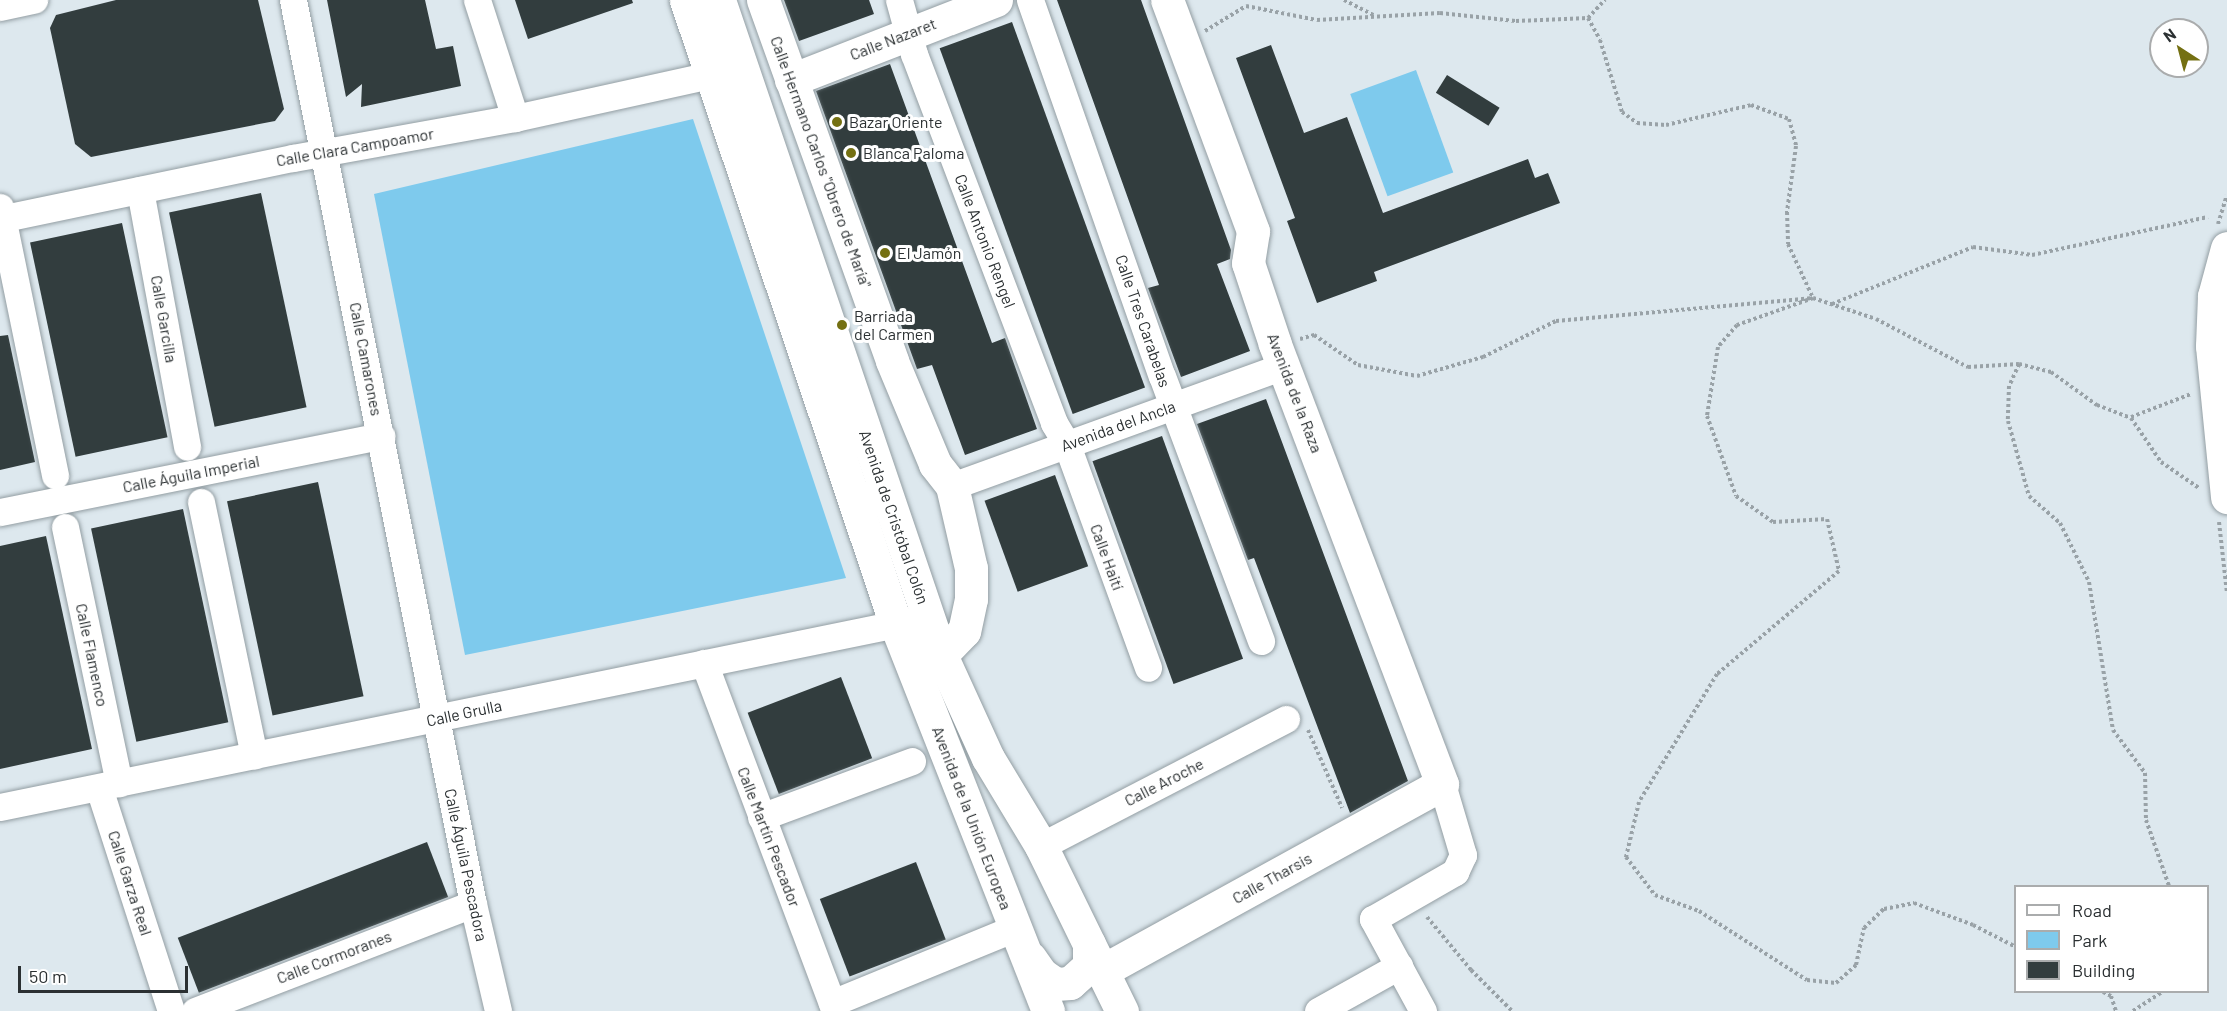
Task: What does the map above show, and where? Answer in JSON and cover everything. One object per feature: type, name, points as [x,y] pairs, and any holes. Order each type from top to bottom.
[{"type":"street","points":[[0,8],[34,0]]},
{"type":"street","name":"Calle Camarones","points":[[293,0],[438,719]]},
{"type":"street","points":[[477,0],[515,118]]},
{"type":"street","name":"Avenida de Cristóbal Colón","points":[[686,0],[896,625]]},
{"type":"street","name":"Avenida de Cristóbal Colón","points":[[719,0],[941,655],[988,758],[1041,846],[1122,1010]]},
{"type":"street","name":"Calle Hermano Carlos \"Obrero de María\"","points":[[763,0],[892,361],[935,464],[952,486],[971,568],[971,599],[964,632],[941,655]]},
{"type":"street","name":"Calle Antonio Rengel","points":[[898,0],[1050,412],[1067,445]]},
{"type":"street","name":"Calle Nazaret","points":[[791,80],[996,0]]},
{"type":"street","name":"Calle Tres Carabelas","points":[[1030,0],[1173,406],[1261,641]]},
{"type":"street","name":"Avenida de la Raza","points":[[1167,0],[1253,231],[1248,263],[1289,353],[1442,784]]},
{"type":"street","name":"Calle Clara Campoamor","points":[[1,215],[141,190],[324,152],[515,118],[711,75]]},
{"type":"street","name":"Calle Garcilla","points":[[141,190],[188,447]]},
{"type":"street","points":[[1,215],[55,475]]},
{"type":"street","points":[[2218,496],[2212,345],[2214,296],[2227,248]]},
{"type":"street","name":"Avenida del Ancla","points":[[952,486],[1173,406],[1289,353]]},
{"type":"street","name":"Calle Águila Imperial","points":[[0,512],[381,436]]},
{"type":"street","name":"Calle Haití","points":[[1067,445],[1148,669]]},
{"type":"street","points":[[201,502],[254,756]]},
{"type":"street","name":"Calle Flamenco","points":[[65,527],[109,786]]},
{"type":"street","name":"Calle Grulla","points":[[0,807],[928,617]]},
{"type":"street","name":"Avenida de la Unión Europea","points":[[896,625],[1048,1011]]},
{"type":"street","name":"Calle Martín Pescador","points":[[704,663],[833,1007]]},
{"type":"street","name":"Calle Águila Pescadora","points":[[438,719],[473,904],[498,1011]]},
{"type":"street","name":"Calle Aroche","points":[[1041,846],[1295,721]]},
{"type":"street","points":[[761,817],[912,761]]},
{"type":"street","points":[[1423,1011],[1372,919],[1455,872],[1463,855],[1442,784]]},
{"type":"street","name":"Calle Tharsis","points":[[1096,957],[1442,784]]},
{"type":"street","name":"Calle Garza Real","points":[[109,786],[171,1011]]},
{"type":"street","name":"Calle Cormoranes","points":[[195,1011],[473,904]]},
{"type":"street","points":[[833,1007],[1019,938],[1041,974],[1056,984],[1070,983],[1096,957]]},
{"type":"street","points":[[1318,1011],[1399,966]]},
{"type":"street","points":[[1062,1011],[1074,999],[1087,997],[1122,1010]]},
{"type":"path","points":[[1344,0],[1374,16]]},
{"type":"path","points":[[1202,33],[1246,6],[1317,20],[1440,13],[1516,21],[1588,18],[1605,0]]},
{"type":"path","points":[[1588,18],[1600,40],[1622,112],[1637,123],[1666,125],[1751,105],[1789,119],[1796,146],[1787,212],[1788,244],[1813,298]]},
{"type":"path","points":[[1832,304],[1973,247],[2032,255],[2208,217]]},
{"type":"path","points":[[1289,353],[1314,336],[1358,365],[1417,376],[1483,357],[1556,321],[1813,298],[1876,319],[1968,367],[2019,364],[2051,372],[2097,405],[2131,418],[2161,462],[2218,496]]},
{"type":"path","points":[[1813,298],[1737,325],[1718,347],[1707,416],[1736,496],[1773,522],[1827,519],[1839,571],[1717,674],[1639,802],[1626,857],[1655,895],[1699,911],[1807,980],[1836,983],[1856,965],[1864,928],[1884,909],[1914,903],[1973,925],[2014,946]]},
{"type":"path","points":[[2019,364],[2009,386],[2008,421],[2029,496],[2060,523],[2089,582],[2113,730],[2145,773],[2146,820],[2169,885]]},
{"type":"path","points":[[2131,418],[2197,391]]},
{"type":"path","points":[[1295,721],[1345,815]]},
{"type":"path","points":[[1426,916],[1471,970],[1512,1011]]},
{"type":"path","points":[[2105,993],[2111,996],[2116,1011]]},
{"type":"path","points":[[2133,1011],[2160,993]]},
{"type":"green space","points":[[1416,70],[1453,172],[1388,196],[1350,94]]},
{"type":"green space","points":[[693,119],[846,578],[465,655],[374,194]]},
{"type":"building","points":[[116,0],[258,0],[284,109],[275,121],[91,157],[75,144],[50,28],[56,15]]},
{"type":"building","points":[[327,0],[425,0],[436,49],[453,46],[461,86],[361,107],[362,84],[346,97]]},
{"type":"building","points":[[515,0],[632,0],[633,3],[528,39]]},
{"type":"building","points":[[784,0],[869,0],[874,14],[799,41]]},
{"type":"building","points":[[1057,0],[1141,0],[1231,250],[1230,259],[1217,264],[1250,351],[1181,377],[1148,288],[1159,285]]},
{"type":"building","points":[[1012,22],[1145,388],[1073,414],[940,48]]},
{"type":"building","points":[[1271,45],[1304,133],[1347,117],[1383,213],[1528,159],[1535,178],[1548,173],[1560,203],[1374,272],[1377,281],[1317,303],[1287,221],[1295,218],[1236,58]]},
{"type":"building","points":[[890,64],[992,343],[1005,338],[1037,429],[965,455],[932,365],[917,369],[816,91]]},
{"type":"building","points":[[1447,75],[1500,108],[1488,126],[1436,93]]},
{"type":"building","points":[[261,193],[307,407],[215,427],[169,213]]},
{"type":"building","points":[[122,223],[168,437],[76,457],[30,243]]},
{"type":"building","points":[[8,335],[35,462],[0,470],[0,336]]},
{"type":"building","points":[[1266,399],[1408,781],[1350,813],[1254,558],[1248,560],[1197,424]]},
{"type":"building","points":[[1162,436],[1243,659],[1174,684],[1092,461]]},
{"type":"building","points":[[1055,475],[1088,566],[1018,592],[985,501]]},
{"type":"building","points":[[318,482],[364,696],[273,716],[227,501]]},
{"type":"building","points":[[183,509],[228,722],[136,742],[91,529]]},
{"type":"building","points":[[46,536],[92,749],[0,769],[0,546]]},
{"type":"building","points":[[841,677],[872,758],[779,794],[748,713]]},
{"type":"building","points":[[427,842],[448,897],[199,993],[178,938]]},
{"type":"building","points":[[916,862],[946,939],[850,976],[820,899]]},
{"type":"place","name":"Bazar Oriente","points":[[837,122]]},
{"type":"place","name":"Blanca Paloma","points":[[851,153]]},
{"type":"place","name":"El Jamón","points":[[885,253]]},
{"type":"place","name":"Barriada del Carmen","points":[[842,325]]}]
